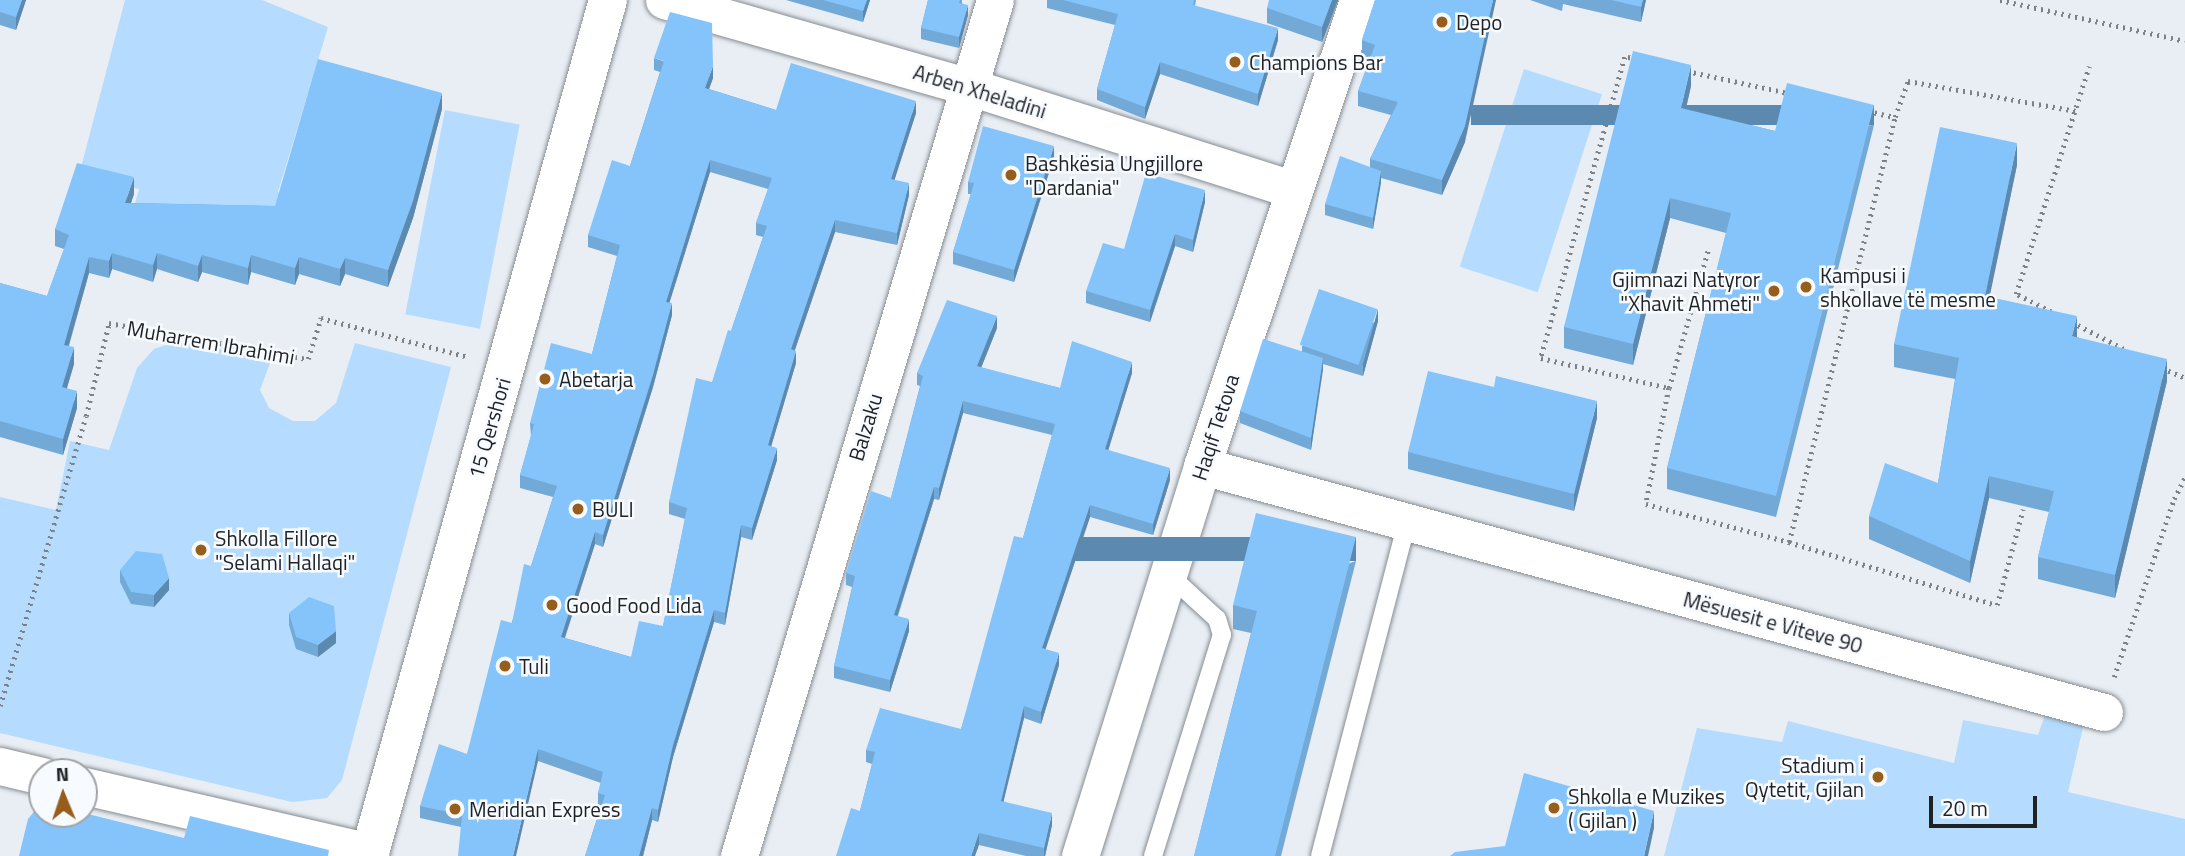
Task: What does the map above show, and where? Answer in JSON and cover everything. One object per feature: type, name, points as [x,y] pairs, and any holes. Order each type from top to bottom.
[{"type":"street","name":"15 Qershori","points":[[370,854],[608,0]]},
{"type":"street","name":"Arben Xheladini","points":[[664,0],[970,87],[1294,190]]},
{"type":"street","name":"Balzaku","points":[[739,856],[859,447],[995,0]]},
{"type":"street","name":"Haqif Tetova","points":[[1080,856],[1202,466],[1358,0]]},
{"type":"street","name":"Mësuesit e Viteve 90","points":[[1202,466],[2104,712]]},
{"type":"street","points":[[1,768],[28,773]]},
{"type":"street","points":[[98,789],[370,854]]},
{"type":"lane","points":[[1320,856],[1407,522]]},
{"type":"lane","points":[[1153,856],[1222,635],[1217,619],[1168,574]]},
{"type":"path","points":[[2000,0],[2185,41]]},
{"type":"path","points":[[1639,60],[1625,57],[1541,358],[1669,388]]},
{"type":"path","points":[[2052,312],[2016,294],[2089,66]]},
{"type":"path","points":[[1679,69],[1801,96]]},
{"type":"path","points":[[1789,542],[1895,117],[1908,80],[2076,111]]},
{"type":"path","points":[[1854,108],[1895,117]]},
{"type":"path","points":[[1708,250],[1669,388],[1646,504],[1789,542],[1997,605],[2023,509]]},
{"type":"path","name":"Muharrem Ibrahimi","points":[[0,706],[86,416],[109,323],[308,359],[321,318],[506,367]]},
{"type":"path","points":[[2064,318],[2137,355]]},
{"type":"path","points":[[2150,361],[2185,378]]},
{"type":"path","points":[[2104,712],[2174,499],[2185,477]]},
{"type":"shaded area","points":[[125,0],[262,0],[328,27],[278,192],[286,196],[278,218],[132,214],[139,189],[79,175]]},
{"type":"shaded area","points":[[1524,69],[1602,94],[1538,292],[1460,267]]},
{"type":"shaded area","points":[[445,110],[520,125],[480,329],[405,314]]},
{"type":"shaded area","points":[[175,342],[209,346],[270,363],[260,390],[269,408],[293,421],[315,421],[336,403],[355,343],[451,367],[342,780],[327,798],[292,802],[0,733],[0,497],[56,510],[70,441],[109,450],[137,368],[154,349]]},
{"type":"shaded area","name":"Stadium i Qytetit, Gjilan","points":[[2048,706],[2086,715],[2068,792],[2185,819],[2185,856],[1664,856],[1697,728],[1782,742],[1788,721],[1954,763],[1963,720],[2038,735]]},
{"type":"building","points":[[0,0],[22,0],[16,17],[0,12]]},
{"type":"building","points":[[823,0],[867,0],[863,11]]},
{"type":"building","points":[[928,0],[960,0],[959,3],[968,5],[959,37],[921,28]]},
{"type":"building","points":[[1063,0],[1194,0],[1193,5],[1278,28],[1258,94],[1160,62],[1145,107],[1097,89],[1118,14]]},
{"type":"building","points":[[1269,0],[1332,0],[1322,27],[1267,8]]},
{"type":"building","points":[[1375,0],[1493,0],[1465,126],[1442,180],[1370,159],[1398,102],[1358,91],[1375,45],[1362,40]]},
{"type":"building","points":[[1611,0],[1643,0],[1641,7]]},
{"type":"building","points":[[670,12],[712,23],[713,66],[705,88],[776,110],[791,63],[916,101],[891,179],[909,183],[897,233],[835,220],[791,349],[796,351],[768,445],[777,448],[752,528],[741,525],[725,613],[714,610],[673,745],[658,810],[652,808],[639,856],[585,856],[605,795],[598,793],[603,772],[538,749],[513,856],[458,856],[462,815],[420,806],[439,744],[467,754],[501,620],[512,623],[524,564],[531,566],[557,486],[520,475],[534,424],[530,423],[551,343],[592,354],[620,245],[588,235],[612,160],[630,166],[664,61],[654,58]],"holes":[[[710,160],[772,178],[756,223],[767,226],[731,331],[728,330],[712,382],[696,378],[669,502],[687,508],[663,626],[639,621],[631,657],[561,637],[595,532],[603,535],[653,375],[672,303],[666,302]]]},
{"type":"building","name":"Gjimnazi Natyror \"Xhavit Ahmeti\"","points":[[1633,51],[1691,65],[1681,108],[1775,131],[1787,83],[1874,105],[1776,496],[1667,468],[1731,213],[1670,198],[1633,344],[1564,327]]},
{"type":"building","points":[[318,59],[442,93],[413,201],[388,270],[345,258],[340,269],[299,257],[295,268],[251,255],[248,268],[202,255],[198,266],[157,253],[153,265],[112,253],[109,261],[89,257],[64,345],[74,347],[62,387],[77,391],[63,439],[0,421],[0,283],[47,296],[69,235],[55,229],[77,163],[134,177],[125,203],[275,206]]},
{"type":"building","points":[[983,126],[1054,146],[1014,270],[953,252],[974,183],[968,182]]},
{"type":"building","points":[[1940,127],[2017,143],[1985,296],[2077,316],[2072,336],[2167,359],[2115,575],[2038,557],[2054,491],[1989,476],[1970,561],[1869,516],[1885,463],[1938,483],[1959,358],[1894,344]]},
{"type":"building","points":[[1340,156],[1381,171],[1373,218],[1325,204]]},
{"type":"building","points":[[1146,173],[1205,190],[1193,240],[1175,234],[1150,310],[1086,291],[1103,243],[1124,249]]},
{"type":"building","points":[[1319,289],[1378,309],[1358,365],[1300,345]]},
{"type":"building","points":[[947,300],[997,316],[977,366],[1060,388],[1072,341],[1132,362],[1105,449],[1170,468],[1153,524],[1090,505],[1042,648],[1059,653],[1041,712],[1024,706],[1001,801],[1052,813],[1044,848],[979,833],[971,856],[836,856],[851,808],[860,811],[875,752],[866,750],[880,708],[961,729],[1014,536],[1023,538],[1055,424],[963,401],[939,488],[934,487],[894,615],[909,619],[890,680],[834,666],[855,576],[846,573],[871,491],[891,498],[923,376],[917,373]]},
{"type":"building","points":[[1263,339],[1323,358],[1311,438],[1240,411]]},
{"type":"building","points":[[1428,371],[1494,387],[1496,376],[1597,401],[1574,494],[1408,452]]},
{"type":"building","points":[[1256,513],[1356,537],[1275,856],[1194,856],[1257,611],[1233,605]]},
{"type":"building","points":[[136,551],[162,554],[169,578],[154,595],[131,592],[120,570]]},
{"type":"building","points":[[309,597],[334,606],[336,631],[318,645],[296,637],[289,613]]},
{"type":"building","name":"Shkolla e Muzikes ( Gjilan )","points":[[1524,773],[1654,811],[1644,856],[1450,856],[1455,852],[1505,846]]},
{"type":"building","points":[[98,816],[184,838],[190,816],[329,850],[328,856],[19,856],[28,819],[28,828],[98,828]]},
{"type":"place","name":"Depo","points":[[1442,22]]},
{"type":"place","name":"Champions Bar","points":[[1235,62]]},
{"type":"place","name":"Bashkësia Ungjillore \"Dardania\"","points":[[1011,175]]},
{"type":"place","name":"Kampusi i shkollave të mesme","points":[[1806,287]]},
{"type":"place","name":"Gjimnazi Natyror \"Xhavit Ahmeti\"","points":[[1774,291]]},
{"type":"place","name":"Abetarja","points":[[545,379]]},
{"type":"place","name":"BULI","points":[[578,509]]},
{"type":"place","name":"Shkolla Fillore \"Selami Hallaqi\"","points":[[201,550]]},
{"type":"place","name":"Good Food Lida","points":[[552,605]]},
{"type":"place","name":"Tuli","points":[[505,666]]},
{"type":"place","name":"Stadium i Qytetit, Gjilan","points":[[1878,777]]},
{"type":"place","name":"Shkolla e Muzikes ( Gjilan )","points":[[1554,808]]},
{"type":"place","name":"Meridian Express","points":[[455,809]]}]
